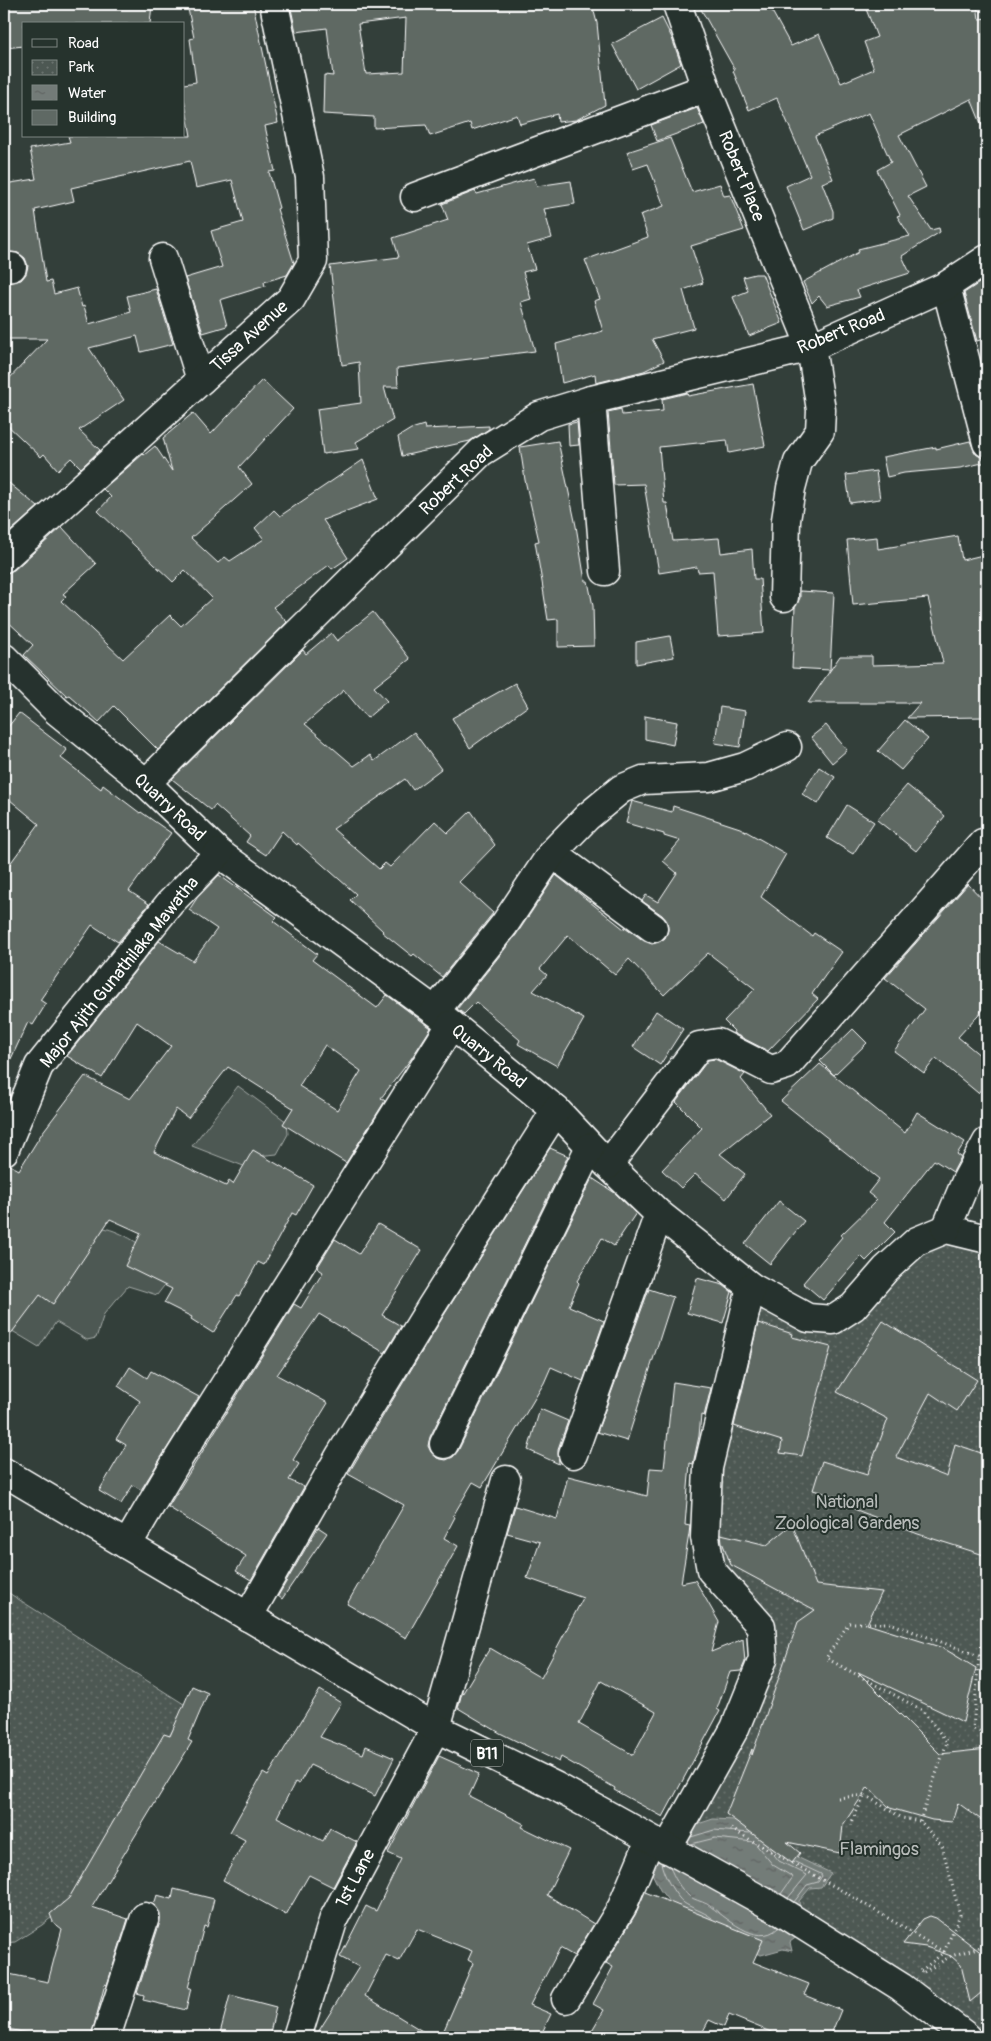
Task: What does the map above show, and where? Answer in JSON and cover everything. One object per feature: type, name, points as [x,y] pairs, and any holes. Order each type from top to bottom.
[{"type":"street","name":"Tissa Avenue","points":[[4,558],[291,299],[313,260],[310,177],[274,4]]},
{"type":"street","name":"Robert Place","points":[[677,4],[706,88],[811,347],[822,410],[820,431],[798,462],[791,488],[786,520],[784,598]]},
{"type":"street","points":[[415,197],[706,88]]},
{"type":"street","points":[[163,258],[201,380]]},
{"type":"street","name":"Robert Road","points":[[146,783],[481,452],[539,416],[591,400],[811,347],[946,286],[987,259]]},
{"type":"street","points":[[946,286],[987,443]]},
{"type":"street","points":[[591,400],[605,570]]},
{"type":"street","name":"Quarry Road","points":[[4,658],[58,711],[146,783],[219,854],[443,1018],[556,1110],[599,1156],[659,1214],[751,1287],[808,1318],[833,1320],[853,1307],[886,1269],[917,1241],[946,1229]]},
{"type":"street","points":[[127,1545],[443,1018],[552,853],[587,817],[621,789],[643,780],[709,777],[745,766],[786,747]]},
{"type":"street","points":[[444,1444],[599,1156],[699,1046],[718,1043],[771,1070],[787,1065],[983,842]]},
{"type":"street","points":[[552,853],[653,928]]},
{"type":"street","name":"Major Ajith Gunathilaka Mawatha","points":[[4,1150],[39,1066],[170,903],[219,854]]},
{"type":"street","points":[[248,1617],[341,1454],[431,1307],[556,1110]]},
{"type":"street","points":[[987,1142],[966,1181],[946,1229],[987,1239]]},
{"type":"street","points":[[573,1454],[659,1214]]},
{"type":"street","points":[[566,1999],[658,1845],[735,1728],[763,1659],[761,1626],[711,1570],[705,1537],[708,1468],[751,1287]]},
{"type":"street","name":"B11","points":[[4,1472],[436,1728],[555,1786],[658,1845],[777,1909],[901,1987],[967,2037]]},
{"type":"street","name":"1st Lane","points":[[297,2037],[334,1918],[436,1728],[506,1480]]},
{"type":"street","points":[[106,2037],[145,1917]]},
{"type":"path","points":[[920,1821],[947,1742],[922,1710],[826,1658],[850,1623],[890,1623],[980,1656],[973,1729],[987,1734]]},
{"type":"path","points":[[850,1825],[865,1796]]},
{"type":"path","points":[[838,1798],[865,1796],[902,1818],[920,1821],[942,1846],[960,1915],[944,1952],[901,1987]]},
{"type":"path","points":[[731,1829],[848,1894],[944,1952]]},
{"type":"path","points":[[901,1987],[951,1956],[987,1945]]},
{"type":"green space","points":[[238,1086],[287,1122],[288,1134],[277,1154],[257,1156],[246,1167],[192,1146]]},
{"type":"green space","points":[[104,1228],[118,1232],[133,1240],[147,1250],[157,1261],[167,1282],[157,1295],[128,1286],[104,1314],[96,1338],[87,1340],[56,1322],[39,1347],[4,1326],[4,1248],[61,1286]]},
{"type":"green space","name":"National Zoological Gardens","points":[[987,1239],[987,2037],[967,2037],[667,1849],[763,1659],[705,1537],[751,1287],[833,1320],[917,1241]]},
{"type":"green space","points":[[4,1590],[187,1706],[72,1901],[42,1925],[15,1942],[4,1943]]},
{"type":"water","points":[[713,1819],[735,1820],[786,1852],[831,1873],[821,1887],[810,1888],[799,1901],[802,1933],[790,1942],[792,1951],[783,1949],[761,1955],[737,1947],[677,1912],[660,1890],[647,1863],[692,1826]]},
{"type":"building","points":[[4,4],[152,4],[150,22],[22,22],[22,46],[4,48]]},
{"type":"building","points":[[187,4],[253,4],[278,123],[265,126],[275,171],[269,172],[279,208],[277,209],[294,263],[287,275],[264,282],[265,286],[220,300],[227,326],[203,333],[185,278],[222,267],[211,231],[243,222],[232,180],[196,188],[190,161],[71,188],[74,201],[35,210],[46,282],[51,281],[54,294],[77,288],[89,324],[131,312],[127,296],[156,289],[173,344],[141,352],[137,336],[89,348],[124,400],[79,430],[100,450],[81,468],[71,458],[58,470],[44,454],[41,457],[4,422],[4,384],[47,339],[4,339],[4,283],[21,280],[26,274],[28,266],[25,258],[18,253],[7,252],[4,231],[4,184],[36,179],[30,149],[70,142],[69,138],[185,138],[185,136],[191,136],[185,103],[185,84],[196,82],[190,39],[194,38]]},
{"type":"building","points":[[290,4],[592,4],[597,23],[605,105],[576,120],[558,122],[557,114],[520,124],[517,115],[472,130],[470,123],[430,136],[426,125],[374,128],[374,117],[323,114],[324,75],[333,76],[327,28],[296,32]],"holes":[[[406,18],[404,72],[366,74],[358,24]]]},
{"type":"building","points":[[698,4],[768,4],[791,46],[819,34],[841,83],[874,69],[864,42],[877,37],[864,4],[977,4],[979,19],[987,18],[987,138],[971,99],[899,135],[926,187],[908,196],[931,230],[939,228],[940,232],[902,256],[910,273],[857,290],[860,297],[827,306],[819,296],[812,303],[803,282],[859,252],[858,249],[910,236],[897,216],[900,215],[877,170],[891,162],[869,113],[815,136],[833,179],[822,183],[833,211],[833,218],[804,230],[786,186],[810,175],[777,98],[749,110],[733,71],[735,70]]},
{"type":"building","points":[[662,18],[672,38],[681,64],[636,89],[612,44]]},
{"type":"building","points":[[697,108],[704,124],[657,141],[651,125]]},
{"type":"building","points":[[670,138],[692,192],[720,184],[724,196],[730,195],[744,230],[691,246],[703,283],[683,290],[694,328],[652,339],[664,361],[644,371],[596,383],[595,374],[562,383],[556,344],[603,331],[594,301],[600,299],[585,260],[648,237],[640,215],[664,206],[648,164],[633,169],[627,152]]},
{"type":"building","points":[[534,178],[537,186],[571,181],[575,204],[544,209],[552,238],[527,245],[535,269],[523,272],[531,299],[521,302],[535,351],[397,368],[398,387],[384,387],[393,420],[356,442],[359,449],[323,454],[317,409],[361,403],[359,362],[342,365],[330,266],[399,257],[393,238],[448,220],[442,204],[475,191],[477,194]]},
{"type":"building","points":[[762,274],[782,323],[749,336],[733,297],[748,291],[743,277]]},
{"type":"building","points":[[987,278],[987,338],[977,341],[964,293]]},
{"type":"building","points":[[262,380],[293,409],[239,467],[252,484],[191,538],[218,563],[225,557],[230,561],[264,539],[255,528],[274,510],[280,516],[363,460],[378,499],[323,520],[348,558],[332,569],[329,565],[273,607],[287,622],[158,750],[114,706],[99,722],[69,695],[67,696],[24,655],[33,645],[4,618],[4,573],[14,570],[62,527],[96,564],[63,594],[66,596],[61,601],[123,659],[170,615],[181,626],[212,598],[185,570],[173,582],[98,511],[111,497],[103,489],[155,446],[172,471],[163,438],[193,413],[211,434]]},
{"type":"building","points":[[753,384],[765,446],[729,453],[727,440],[659,447],[664,503],[667,503],[673,541],[719,538],[721,553],[752,549],[754,579],[760,579],[764,633],[718,636],[713,571],[698,572],[697,567],[659,573],[644,484],[614,485],[608,412],[621,409],[622,415],[663,411],[662,399],[687,393],[688,396]]},
{"type":"building","points":[[577,422],[579,445],[569,446],[568,424]]},
{"type":"building","points":[[424,425],[425,429],[489,426],[489,429],[470,441],[402,456],[398,437],[411,429]]},
{"type":"building","points":[[558,441],[576,526],[585,581],[588,581],[593,606],[594,646],[558,647],[558,619],[548,620],[535,542],[539,541],[525,480],[520,447]]},
{"type":"building","points":[[970,441],[976,454],[982,458],[987,458],[987,462],[960,468],[904,473],[887,477],[883,457],[936,447],[936,449]]},
{"type":"building","points":[[876,471],[880,499],[850,503],[846,475]]},
{"type":"building","points":[[4,479],[38,507],[4,537]]},
{"type":"building","points":[[958,536],[962,560],[987,554],[987,635],[983,635],[985,717],[907,718],[920,703],[808,703],[840,656],[872,656],[872,665],[943,663],[928,598],[853,605],[847,540],[877,537],[878,549]]},
{"type":"building","points":[[800,591],[834,593],[830,670],[792,668],[795,607],[800,598]]},
{"type":"building","points":[[373,612],[410,659],[374,687],[387,701],[367,718],[344,690],[305,724],[354,766],[370,755],[374,761],[414,732],[441,769],[413,790],[405,779],[333,829],[379,869],[385,863],[390,867],[435,821],[448,833],[471,811],[495,845],[459,882],[493,913],[442,977],[414,954],[412,956],[382,932],[350,900],[356,894],[282,831],[266,855],[246,842],[250,836],[215,805],[211,810],[172,779],[303,650],[306,654],[331,633],[337,641]]},
{"type":"building","points":[[670,636],[674,657],[636,664],[636,642]]},
{"type":"building","points":[[515,683],[528,706],[470,748],[452,718]]},
{"type":"building","points":[[720,707],[745,711],[740,747],[715,743]]},
{"type":"building","points":[[19,713],[67,750],[61,758],[101,789],[103,785],[140,813],[171,833],[129,891],[149,904],[118,942],[92,925],[40,1000],[46,1004],[33,1025],[28,1022],[4,1074],[4,872],[39,824],[4,795],[4,732]]},
{"type":"building","points":[[645,716],[677,722],[673,745],[645,739]]},
{"type":"building","points":[[905,720],[928,739],[901,770],[878,751]]},
{"type":"building","points":[[826,725],[847,750],[832,763],[811,737]]},
{"type":"building","points":[[819,767],[835,777],[818,804],[802,794]]},
{"type":"building","points":[[907,785],[945,816],[916,851],[877,820]]},
{"type":"building","points":[[632,801],[672,812],[673,806],[740,828],[786,854],[761,897],[812,936],[814,933],[842,952],[812,994],[818,999],[768,1051],[733,1033],[734,1031],[724,1021],[755,989],[708,953],[664,995],[629,959],[615,975],[568,935],[540,969],[547,975],[533,991],[584,1019],[557,1066],[518,1044],[520,1040],[476,1002],[464,1014],[457,1009],[516,935],[556,875],[624,929],[625,927],[644,941],[652,944],[665,938],[668,930],[667,921],[662,915],[642,901],[646,895],[658,902],[677,873],[663,861],[680,841],[664,836],[664,834],[626,823]]},
{"type":"building","points":[[847,805],[874,822],[853,854],[827,838]]},
{"type":"building","points":[[219,875],[277,917],[273,921],[317,954],[312,960],[377,1008],[387,995],[431,1028],[411,1059],[381,1098],[385,1101],[346,1163],[283,1124],[293,1108],[228,1067],[188,1118],[176,1109],[154,1152],[226,1186],[229,1181],[233,1184],[253,1150],[313,1185],[296,1215],[292,1213],[264,1265],[258,1262],[239,1296],[237,1295],[213,1333],[191,1319],[192,1317],[164,1303],[172,1289],[125,1266],[141,1233],[110,1219],[53,1304],[40,1295],[4,1343],[4,1166],[10,1165],[19,1170],[42,1133],[85,1076],[130,1099],[171,1046],[137,1022],[102,1078],[67,1056],[159,941],[193,961],[217,929],[189,910],[197,898]],"holes":[[[325,1045],[361,1071],[337,1110],[299,1086]]]},
{"type":"building","points":[[968,884],[987,904],[987,1005],[958,1037],[987,1061],[987,1082],[978,1093],[936,1058],[924,1073],[894,1051],[925,1009],[885,978]]},
{"type":"building","points":[[656,1011],[683,1029],[660,1065],[633,1047]]},
{"type":"building","points":[[853,1029],[867,1043],[834,1075],[820,1061]]},
{"type":"building","points":[[715,1059],[745,1074],[741,1079],[770,1114],[720,1154],[745,1174],[726,1199],[695,1174],[681,1188],[662,1170],[702,1128],[676,1102],[708,1060]]},
{"type":"building","points":[[820,1064],[905,1133],[917,1112],[965,1142],[957,1154],[961,1157],[953,1172],[934,1160],[885,1222],[895,1232],[866,1261],[861,1256],[823,1300],[803,1283],[842,1237],[841,1235],[877,1200],[868,1193],[879,1179],[781,1101]]},
{"type":"building","points":[[550,1148],[568,1156],[430,1437],[428,1446],[437,1458],[446,1460],[453,1457],[458,1451],[592,1178],[615,1193],[636,1213],[614,1246],[602,1238],[577,1281],[579,1283],[569,1306],[604,1321],[583,1381],[551,1367],[544,1383],[482,1487],[473,1482],[453,1516],[455,1517],[444,1538],[458,1546],[406,1638],[347,1604],[404,1505],[348,1474],[444,1315]]},
{"type":"building","points":[[779,1201],[804,1221],[770,1264],[745,1244]]},
{"type":"building","points":[[378,1224],[422,1250],[382,1315],[401,1326],[385,1353],[319,1314],[277,1375],[328,1403],[293,1460],[299,1464],[289,1480],[304,1487],[251,1580],[236,1571],[246,1556],[168,1507],[294,1304],[301,1308],[323,1272],[317,1268],[335,1239],[359,1254]]},
{"type":"building","points":[[697,1278],[723,1285],[732,1292],[723,1323],[687,1313]]},
{"type":"building","points":[[649,1289],[673,1297],[627,1441],[597,1432]]},
{"type":"building","points":[[883,1321],[977,1380],[957,1411],[930,1393],[896,1457],[947,1477],[955,1444],[987,1455],[987,1556],[918,1534],[854,1509],[856,1502],[813,1490],[822,1461],[867,1475],[888,1419],[837,1392]]},
{"type":"building","points":[[758,1323],[793,1334],[792,1337],[831,1347],[802,1456],[780,1453],[782,1441],[734,1426]]},
{"type":"building","points":[[130,1367],[147,1378],[151,1371],[199,1397],[141,1490],[133,1485],[121,1504],[99,1491],[126,1445],[116,1439],[140,1401],[118,1386]]},
{"type":"building","points":[[673,1382],[711,1388],[704,1416],[701,1415],[693,1464],[690,1463],[685,1525],[690,1526],[681,1583],[695,1580],[719,1622],[711,1652],[743,1639],[745,1662],[741,1671],[730,1672],[717,1709],[720,1711],[663,1817],[614,1790],[615,1788],[561,1757],[559,1762],[500,1733],[458,1708],[461,1696],[490,1648],[541,1678],[583,1598],[527,1578],[540,1542],[507,1533],[515,1506],[557,1519],[568,1476],[647,1496],[650,1468],[664,1469]],"holes":[[[601,1681],[656,1712],[633,1755],[579,1724]]]},
{"type":"building","points":[[540,1409],[568,1421],[558,1449],[559,1464],[528,1450]]},
{"type":"building","points":[[792,1524],[816,1585],[882,1592],[867,1624],[943,1648],[976,1668],[963,1722],[858,1672],[940,1754],[987,1749],[987,1824],[958,1803],[952,1822],[932,1820],[890,1808],[868,1787],[843,1825],[840,1853],[787,1842],[800,1853],[792,1863],[726,1814],[752,1749],[752,1755],[798,1622],[815,1610],[731,1565],[722,1542],[721,1534],[767,1545]]},
{"type":"building","points":[[318,1527],[327,1533],[282,1599],[278,1596]]},
{"type":"building","points":[[192,1686],[208,1693],[188,1740],[192,1742],[92,1907],[128,1919],[107,1985],[105,1984],[91,2037],[45,2037],[4,2028],[4,1973],[48,1982],[62,1929],[53,1922],[50,1914],[69,1898],[164,1734],[170,1736]]},
{"type":"building","points":[[320,1690],[341,1703],[320,1737],[363,1754],[366,1746],[394,1758],[375,1796],[310,1765],[299,1784],[295,1782],[277,1817],[323,1841],[330,1828],[357,1842],[333,1887],[309,1875],[286,1915],[223,1880],[245,1840],[230,1832],[263,1773],[268,1776]]},
{"type":"building","points":[[439,1756],[479,1774],[469,1796],[524,1824],[522,1827],[569,1850],[547,1895],[594,1924],[574,1956],[560,1948],[530,2005],[551,2014],[540,2037],[441,2037],[473,1963],[468,1960],[472,1951],[417,1929],[399,1961],[386,1955],[365,1996],[432,2037],[315,2037],[359,1967],[340,1957],[366,1906],[376,1911],[401,1859],[388,1853]]},
{"type":"building","points":[[174,1889],[214,1899],[207,1927],[204,1926],[188,1988],[191,1988],[186,2010],[143,2000],[144,1995],[137,1993],[160,1922],[160,1913],[154,1905],[157,1895],[172,1899]]},
{"type":"building","points":[[645,1892],[763,1940],[753,1962],[809,1984],[804,1995],[841,2010],[830,2037],[783,2037],[729,2015],[724,2027],[709,2020],[700,2037],[588,2037],[604,2010],[593,2004],[613,1967],[606,1963],[635,1915]]},
{"type":"building","points":[[930,1916],[936,1918],[987,1957],[987,1988],[970,2002],[961,1965],[951,1956],[926,1947],[903,1944],[923,1919]]},
{"type":"building","points":[[230,1995],[276,2007],[269,2037],[219,2037]]},
{"type":"park label","name":"Flamingos","points":[[879,1849]]}]
